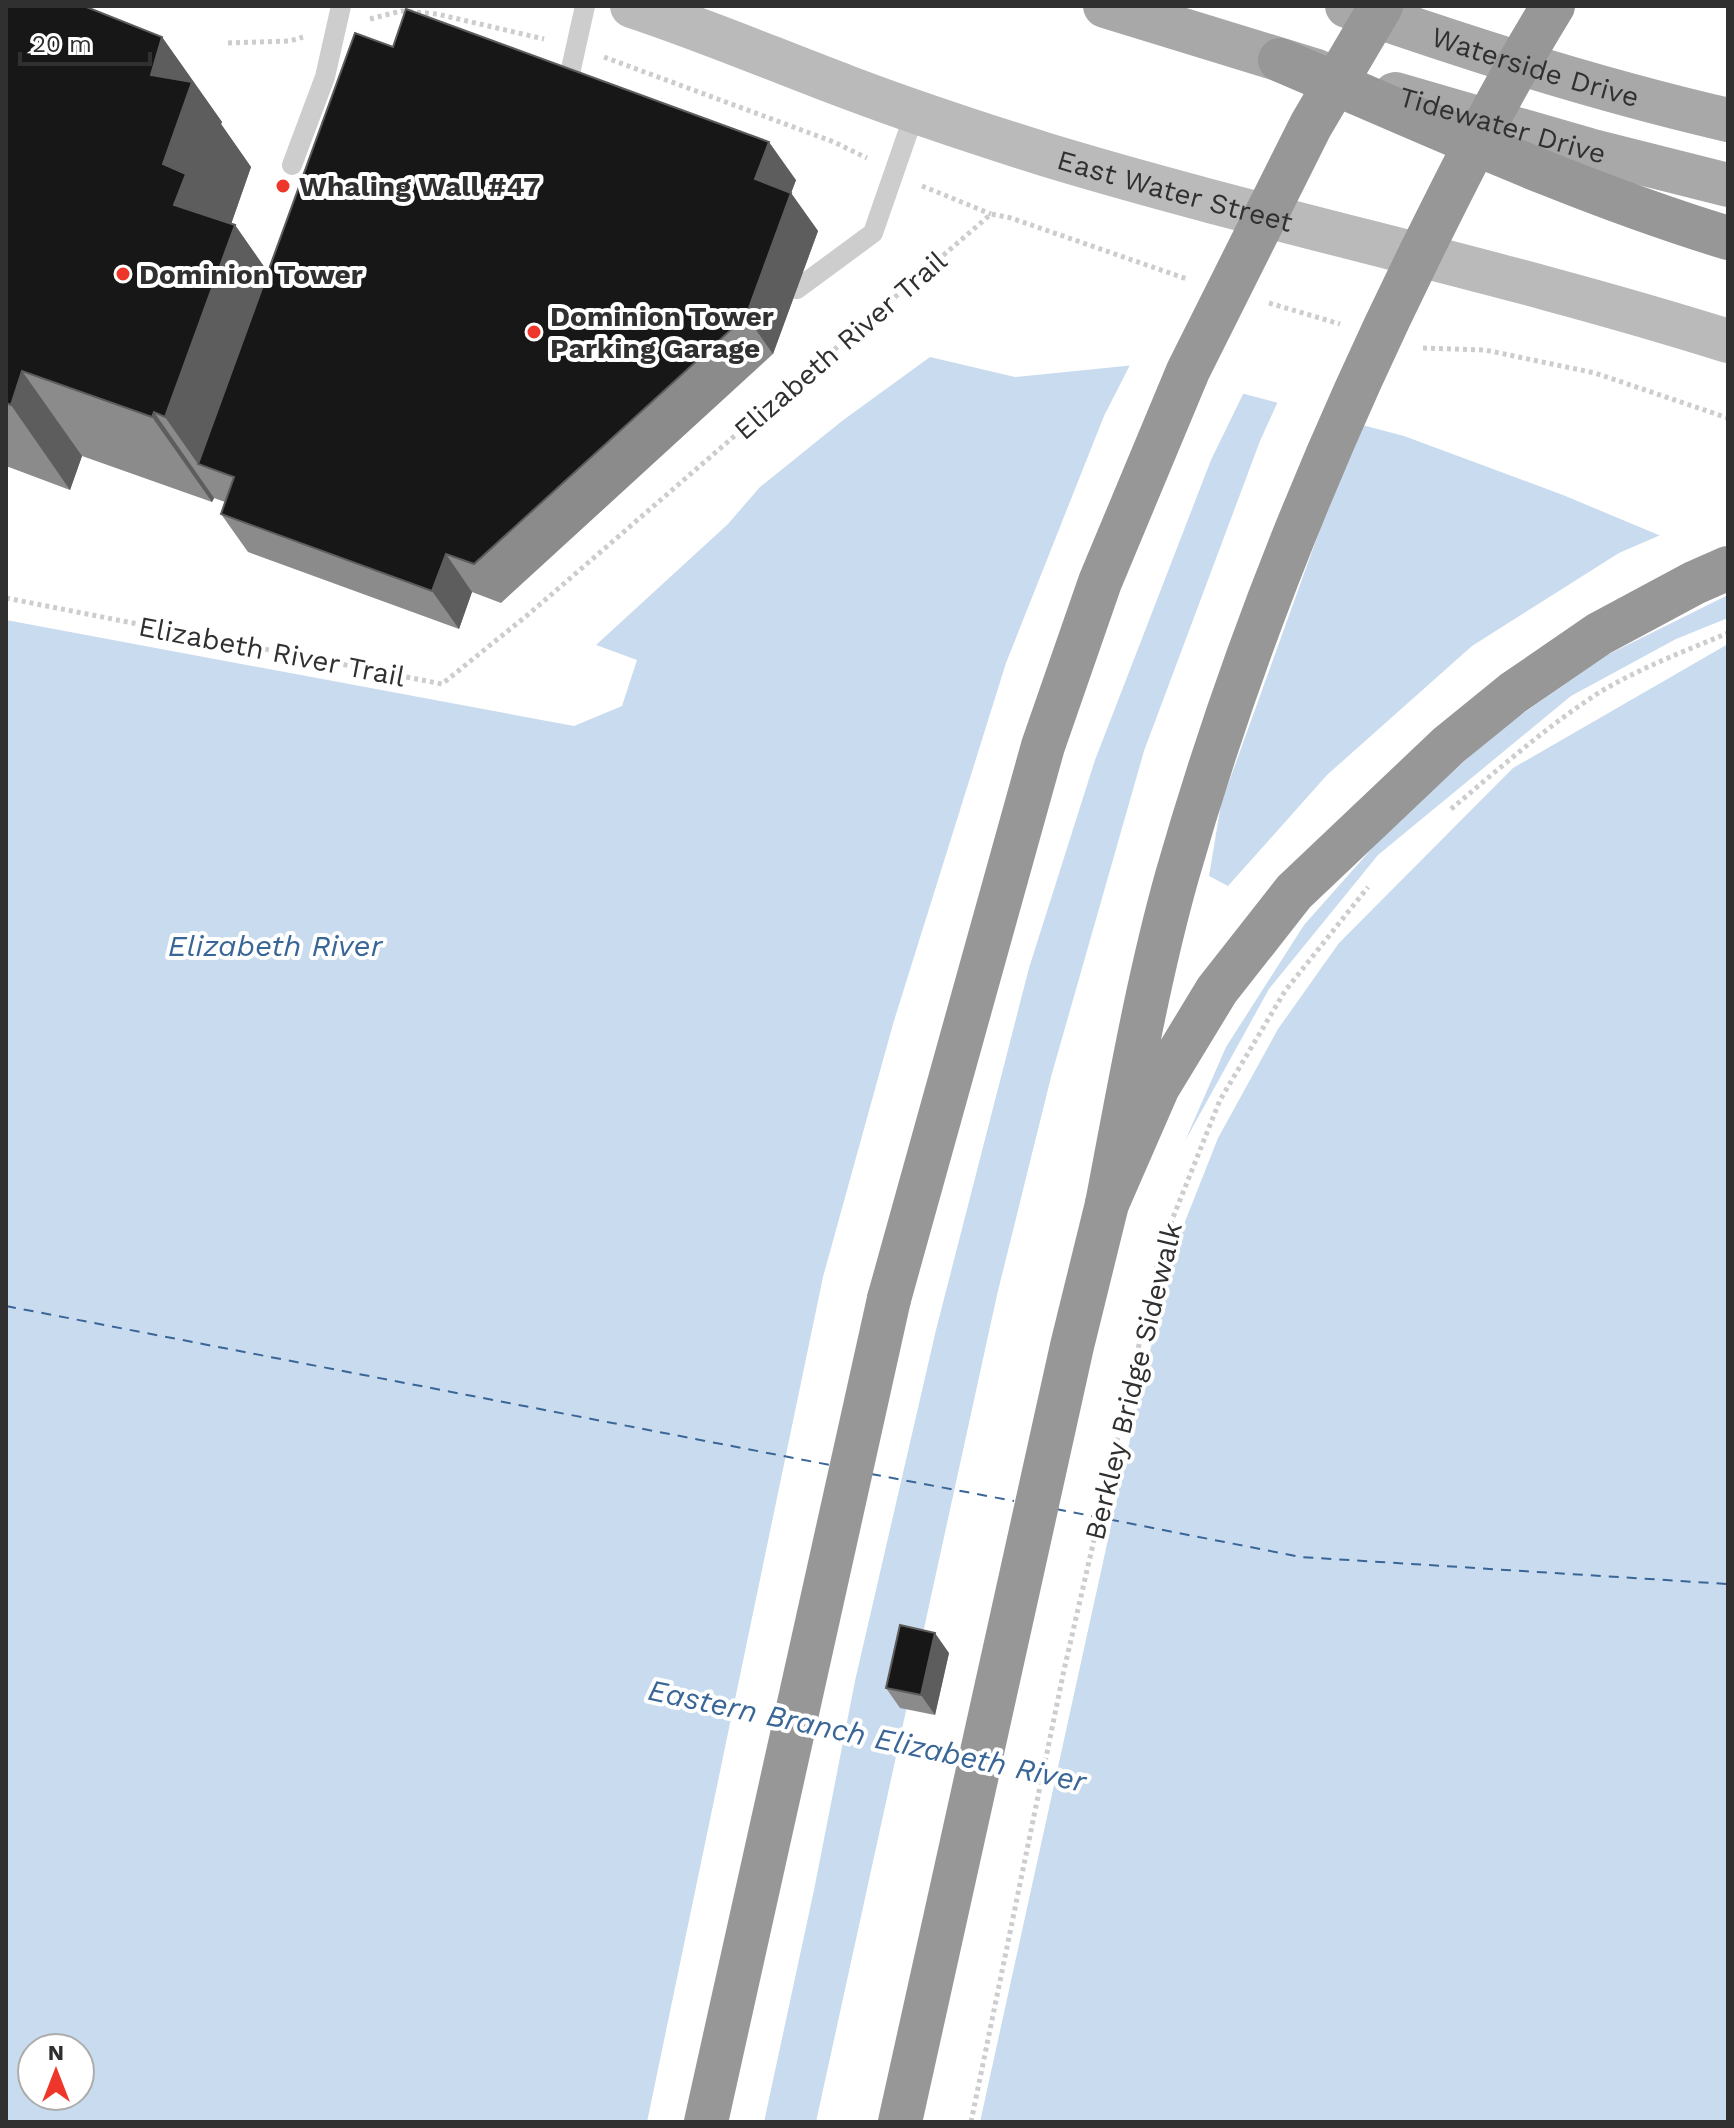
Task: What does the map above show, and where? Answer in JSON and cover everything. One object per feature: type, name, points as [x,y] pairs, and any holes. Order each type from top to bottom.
[{"type":"highway","points":[[706,2122],[889,1299],[1043,746],[1100,582],[1188,371],[1311,125],[1381,6]]},
{"type":"highway","points":[[900,2122],[1072,1346],[1107,1204],[1149,991],[1177,877],[1241,675],[1308,500],[1374,348],[1482,128],[1553,6]]},
{"type":"highway","points":[[1280,60],[1580,188],[1658,217],[1728,238]]},
{"type":"highway","points":[[1107,1204],[1165,1075],[1217,990],[1294,892],[1449,745],[1513,693],[1599,634],[1728,568]]},
{"type":"main road","name":"East Water Street","points":[[632,6],[715,34],[915,112],[1046,154],[1624,308],[1728,341]]},
{"type":"main road","points":[[1105,6],[1280,60]]},
{"type":"main road","name":"Waterside Drive","points":[[1347,6],[1532,68],[1728,120]]},
{"type":"main road","name":"Tidewater Drive","points":[[1280,60],[1589,150],[1728,185]]},
{"type":"lane","points":[[292,165],[325,77],[341,6]]},
{"type":"lane","points":[[565,96],[585,6]]},
{"type":"lane","points":[[797,289],[873,233],[915,112]]},
{"type":"path","points":[[228,43],[290,41],[401,11],[437,14],[577,48],[834,142],[930,191],[1150,269],[1196,282]]},
{"type":"path","name":"Elizabeth River Trail","points":[[6,598],[442,684],[542,602],[991,214]]},
{"type":"path","points":[[1257,300],[1348,326]]},
{"type":"path","points":[[1409,344],[1424,348],[1485,350],[1595,373],[1728,418]]},
{"type":"path","points":[[1440,818],[1523,749],[1601,692],[1728,633]]},
{"type":"path","name":"Berkley Bridge Sidewalk","points":[[971,2122],[1064,1670],[1162,1245],[1220,1100],[1285,991],[1371,883]]},
{"type":"water","points":[[930,357],[1015,377],[1135,365],[1404,436],[1563,495],[1728,564],[1728,2122],[6,2122],[6,620],[574,726],[622,706],[637,660],[596,645],[728,524],[760,487],[842,421]]},
{"type":"pier","points":[[1132,361],[1245,390],[1211,460],[1095,760],[1029,968],[936,1330],[855,1681],[764,2122],[647,2122],[823,1277],[893,1024],[1006,663],[1104,416]]},
{"type":"pier","points":[[1279,399],[1366,422],[1336,485],[1221,804],[1209,876],[1228,886],[1327,775],[1472,646],[1619,553],[1665,533],[1728,559],[1728,595],[1607,655],[1499,730],[1391,827],[1304,925],[1226,1047],[1185,1141],[1269,989],[1378,855],[1571,696],[1676,639],[1728,618],[1728,644],[1513,768],[1339,943],[1278,1029],[1218,1138],[1177,1242],[1145,1371],[980,2122],[816,2122],[997,1295],[1051,1077],[1144,751],[1260,441]]},
{"type":"building","name":"Dominion Tower","points":[[6,6],[84,6],[162,37],[151,75],[192,82],[163,164],[186,174],[174,205],[235,225],[165,417],[154,412],[152,417],[22,371],[11,405],[6,403]]},
{"type":"building","name":"Dominion Tower Parking Garage","points":[[406,9],[769,142],[755,179],[791,193],[746,316],[474,564],[446,554],[432,591],[221,514],[234,477],[198,464],[355,33],[393,47]]},
{"type":"building","points":[[900,1625],[935,1633],[921,1695],[886,1688]]},
{"type":"ferry route","points":[[6,1306],[830,1465]]},
{"type":"ferry route","points":[[871,1474],[1014,1501]]},
{"type":"ferry route","points":[[1056,1509],[1301,1557],[1728,1584]]},
{"type":"place","name":"Whaling Wall #47","points":[[283,186]]},
{"type":"place","name":"Dominion Tower","points":[[123,274]]},
{"type":"place","name":"Dominion Tower Parking Garage","points":[[534,332]]},
{"type":"water label","name":"Elizabeth River","points":[[275,946]]},
{"type":"water label","name":"Eastern Branch Elizabeth River","points":[[867,1736]]}]
